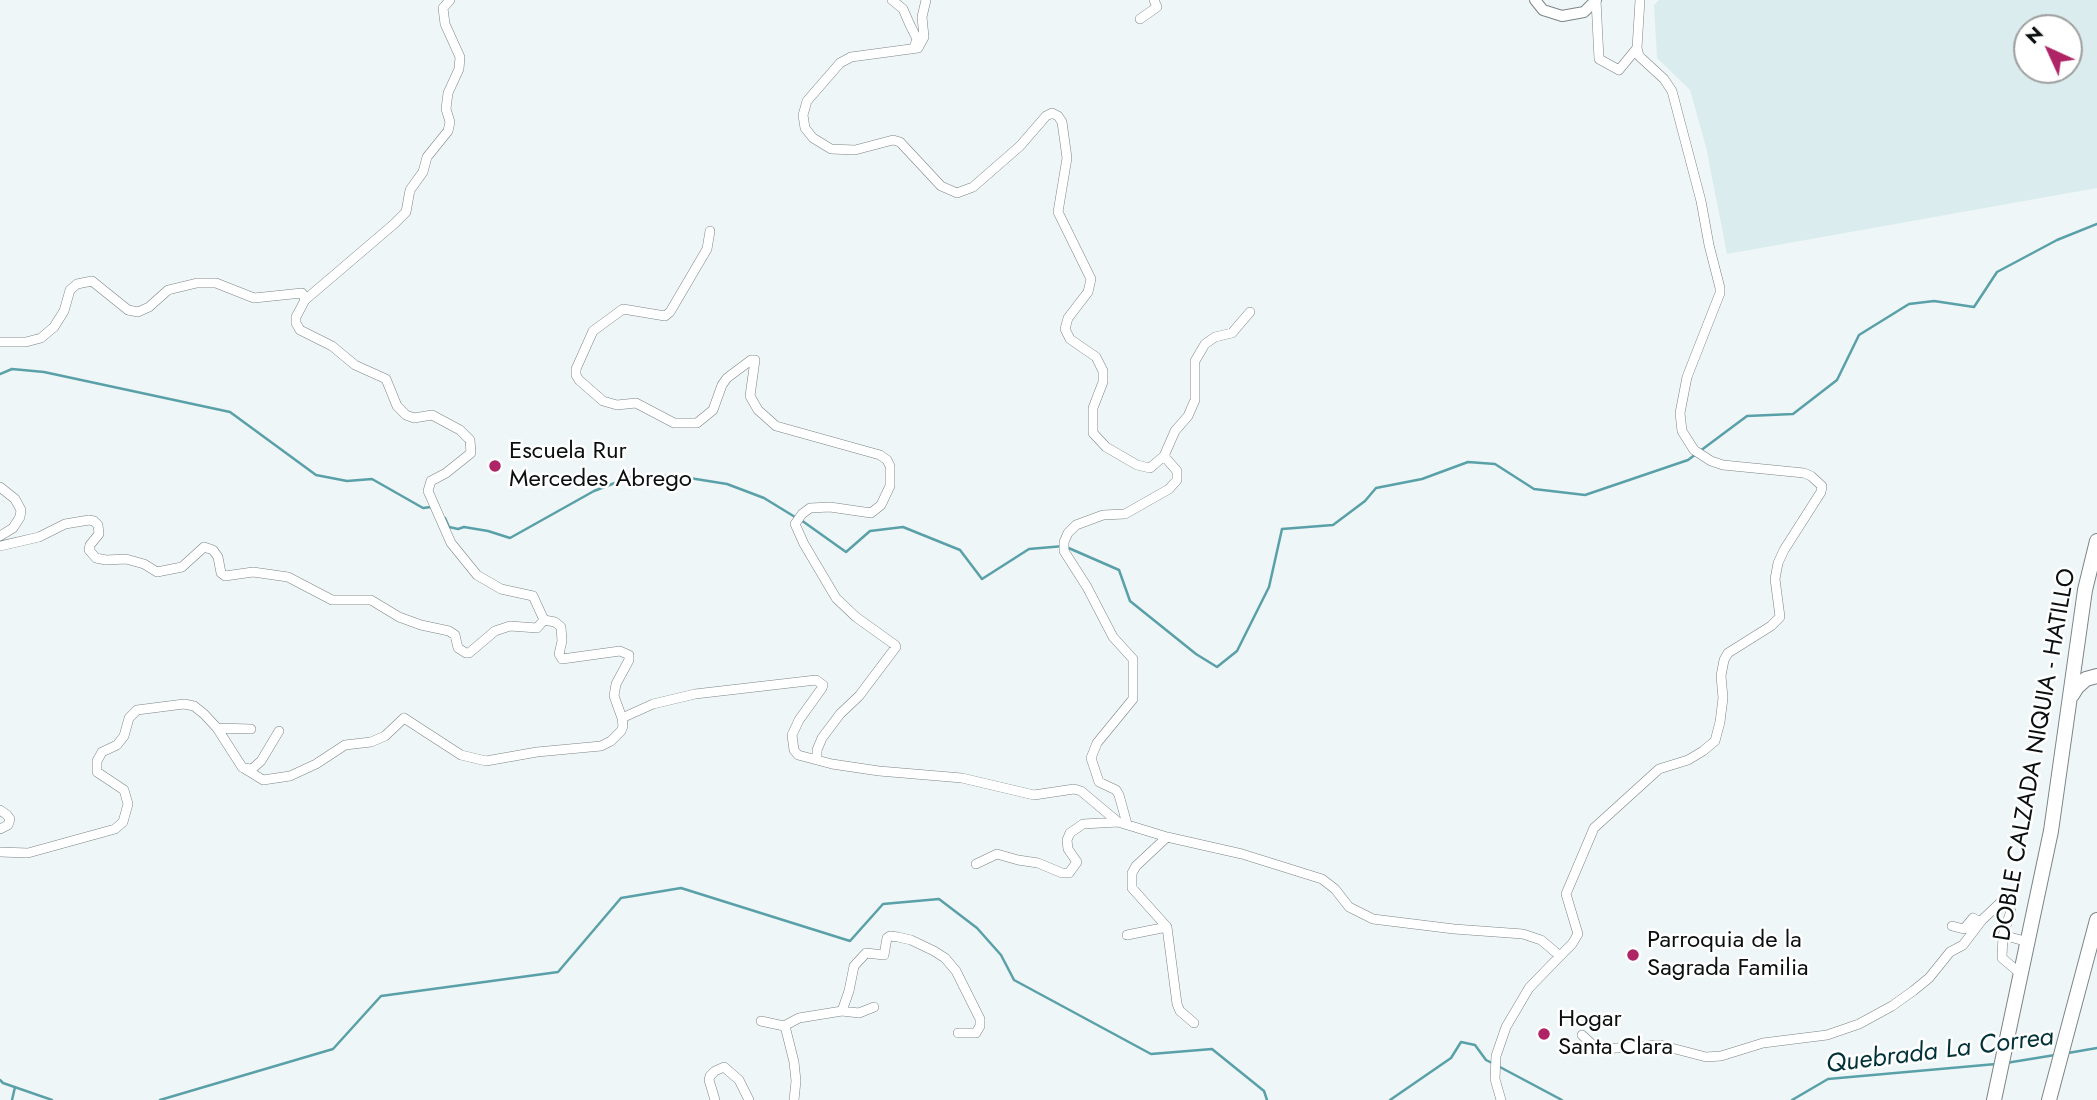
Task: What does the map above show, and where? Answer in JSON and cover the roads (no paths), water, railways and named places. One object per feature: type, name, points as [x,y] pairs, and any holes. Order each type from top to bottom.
[{"type":"highway","name":"DOBLE CALZADA NIQUIA - HATILLO","points":[[1994,1100],[2051,831],[2085,590],[2097,541]]},
{"type":"highway","points":[[2071,697],[2086,679],[2097,676]]},
{"type":"highway","points":[[2049,1100],[2097,920]]},
{"type":"street","points":[[450,0],[443,9],[445,24],[460,57],[459,68],[448,93],[448,131],[427,157],[423,172],[410,190],[406,212],[304,300],[296,323],[300,330],[332,346],[355,365],[386,379],[397,406],[406,415],[414,418],[432,415],[460,430],[470,440],[471,453],[431,481],[428,491],[451,543],[477,575],[501,589],[533,596],[544,620]]},
{"type":"street","points":[[892,0],[902,9],[917,39],[913,50]]},
{"type":"street","points":[[926,0],[922,17],[924,37],[918,48],[851,57],[840,63],[807,101],[803,115],[805,128],[813,138],[831,149],[855,150],[893,140],[900,142],[941,186],[957,193],[973,187],[1020,146],[1046,116],[1052,113],[1058,116],[1062,122],[1067,158],[1058,212],[1091,279],[1088,292],[1068,318],[1065,329],[1070,339],[1096,357],[1103,371],[1103,383],[1093,408],[1093,433],[1106,447],[1137,465],[1150,468],[1164,456],[1175,431],[1188,416],[1195,400],[1195,361],[1200,352],[1205,344],[1215,337],[1232,333],[1241,326],[1250,312]]},
{"type":"street","points":[[1140,19],[1157,7],[1154,0]]},
{"type":"street","points":[[1535,0],[1543,10],[1562,16],[1584,12],[1596,0]]},
{"type":"street","points":[[1596,0],[1599,59],[1619,70],[1637,48]]},
{"type":"street","points":[[1501,1100],[1495,1079],[1496,1056],[1514,1011],[1529,988],[1572,944],[1578,934],[1566,894],[1594,828],[1659,769],[1695,755],[1714,741],[1723,698],[1721,676],[1724,660],[1732,651],[1771,626],[1780,617],[1775,579],[1778,563],[1821,492],[1822,486],[1804,473],[1723,465],[1711,461],[1694,450],[1682,430],[1680,413],[1687,377],[1720,288],[1701,201],[1672,92],[1664,79],[1639,56],[1637,48],[1640,0]]},
{"type":"street","points":[[710,231],[707,249],[670,312],[665,316],[624,309],[593,331],[576,369],[576,375],[603,401],[617,405],[636,403],[674,423],[697,423],[713,410],[722,384],[727,378],[751,360],[755,360],[750,396],[758,410],[776,426],[880,455],[887,460],[890,466],[890,486],[881,505],[871,513],[831,507],[810,508],[795,524],[836,598],[896,647],[859,696],[840,714],[822,738],[817,759]]},
{"type":"street","points":[[0,342],[26,342],[41,338],[54,327],[64,311],[70,290],[77,284],[92,281],[128,310],[138,312],[149,307],[168,290],[197,283],[216,283],[254,298],[302,293],[304,300]]},
{"type":"street","points":[[1122,823],[1116,790],[1099,782],[1091,758],[1097,743],[1133,699],[1133,659],[1113,637],[1087,587],[1064,551],[1064,542],[1068,533],[1086,520],[1103,515],[1125,514],[1169,489],[1177,480],[1177,471],[1164,456]]},
{"type":"street","points":[[0,487],[15,499],[21,510],[13,528],[0,536]]},
{"type":"street","points":[[0,547],[39,537],[65,524],[94,521],[98,525],[99,534],[89,550],[96,558],[126,559],[144,564],[157,572],[182,567],[204,547],[213,550],[218,556],[221,573],[225,576],[253,572],[288,577],[331,600],[371,600],[400,617],[449,631],[455,635],[458,648],[466,653],[495,631],[510,626],[537,628],[544,620]]},
{"type":"street","points":[[0,852],[28,853],[115,829],[123,822],[128,804],[124,790],[97,772],[97,761],[102,752],[117,745],[124,736],[129,718],[137,710],[184,704],[194,706],[217,728],[242,767],[263,780],[290,776],[316,764],[345,745],[371,742],[385,736],[404,718],[461,755],[486,761],[537,752],[601,746],[611,741],[621,731],[622,718],[614,696],[616,684],[629,655],[620,652],[562,659],[559,654],[561,627],[555,622],[544,620]]},
{"type":"street","points":[[622,718],[653,704],[695,694],[816,680],[823,685],[822,688],[799,720],[792,735],[794,750],[798,755],[832,764],[887,772],[962,778],[1034,795],[1074,789],[1081,791],[1122,823]]},
{"type":"street","points":[[217,728],[251,729]]},
{"type":"street","points":[[242,767],[252,769],[261,761],[279,731]]},
{"type":"street","points":[[0,810],[10,819],[8,825],[0,829]]},
{"type":"street","points":[[976,864],[997,854],[1069,873],[1077,862],[1068,849],[1067,840],[1070,833],[1083,824],[1122,823],[1322,879],[1335,889],[1349,907],[1373,919],[1523,934],[1541,940],[1560,956]]},
{"type":"street","points":[[1167,837],[1136,866],[1131,880],[1132,888],[1167,927],[1177,1004],[1180,1011],[1194,1023]]},
{"type":"street","points":[[1583,1035],[1595,1047],[1602,1049],[1660,1045],[1706,1057],[1721,1056],[1776,1041],[1827,1035],[1859,1024],[1913,991],[1929,978],[1950,952],[1963,945],[1980,922],[2000,904],[2007,905],[2011,911],[2003,935],[2002,958],[2021,974]]},
{"type":"street","points":[[1952,926],[1966,928],[1973,918],[1980,922]]},
{"type":"street","points":[[1127,935],[1167,927]]},
{"type":"street","points":[[2003,935],[2028,942]]},
{"type":"street","points":[[842,1011],[854,966],[866,953],[884,954],[887,938],[898,937],[934,951],[945,958],[956,971],[980,1018],[980,1026],[976,1032],[958,1033]]},
{"type":"street","points":[[761,1021],[783,1026],[800,1018],[842,1011],[859,1013],[874,1007]]},
{"type":"street","points":[[783,1026],[789,1036],[794,1062],[794,1100]]},
{"type":"street","points":[[715,1100],[710,1076],[724,1068],[739,1080],[749,1100]]},
{"type":"waterway","points":[[801,520],[846,552],[870,531],[903,527],[960,550],[982,579],[1029,549],[1064,546],[1119,570],[1130,601],[1196,654],[1217,667],[1237,651],[1269,587],[1282,529],[1333,525],[1365,501],[1376,488],[1422,479],[1468,462],[1495,464],[1534,489],[1585,495],[1688,460],[1747,416],[1793,414],[1837,380],[1859,335],[1909,304],[1934,301],[1974,307],[1997,272],[2057,240],[2097,224]]},
{"type":"waterway","points":[[0,374],[12,369],[44,372],[230,412],[316,475],[347,481],[372,479],[423,508],[431,507]]},
{"type":"waterway","points":[[445,518],[449,527],[488,531],[510,538],[594,491],[633,476],[677,476],[727,484],[764,498],[795,517]]},
{"type":"waterway","name":"Quebrada La Correa","points":[[160,1100],[333,1049],[381,996],[558,972],[621,898],[681,888],[850,941],[883,904],[939,899],[977,928],[1001,955],[1014,980],[1151,1054],[1212,1049],[1264,1091],[1267,1100]]},
{"type":"waterway","name":"Quebrada La Correa","points":[[1390,1100],[1451,1058],[1461,1042],[1475,1045],[1486,1060],[1492,1063]]},
{"type":"waterway","name":"Quebrada La Correa","points":[[2068,1053],[2097,1048]]},
{"type":"waterway","name":"Quebrada La Correa","points":[[2006,1063],[2055,1055]]},
{"type":"waterway","name":"Quebrada La Correa","points":[[1792,1100],[1828,1079],[1996,1064]]},
{"type":"waterway","name":"Quebrada La Correa","points":[[1498,1066],[1562,1100]]},
{"type":"waterway","name":"Quebrada La Correa","points":[[0,1080],[52,1100]]},
{"type":"waterway","points":[[12,1100],[15,1087]]},
{"type":"place","name":"Escuela Rur Mercedes Abrego","points":[[495,466]]},
{"type":"place","name":"Parroquia de la Sagrada Familia","points":[[1633,955]]},
{"type":"place","name":"Hogar Santa Clara","points":[[1544,1034]]}]
